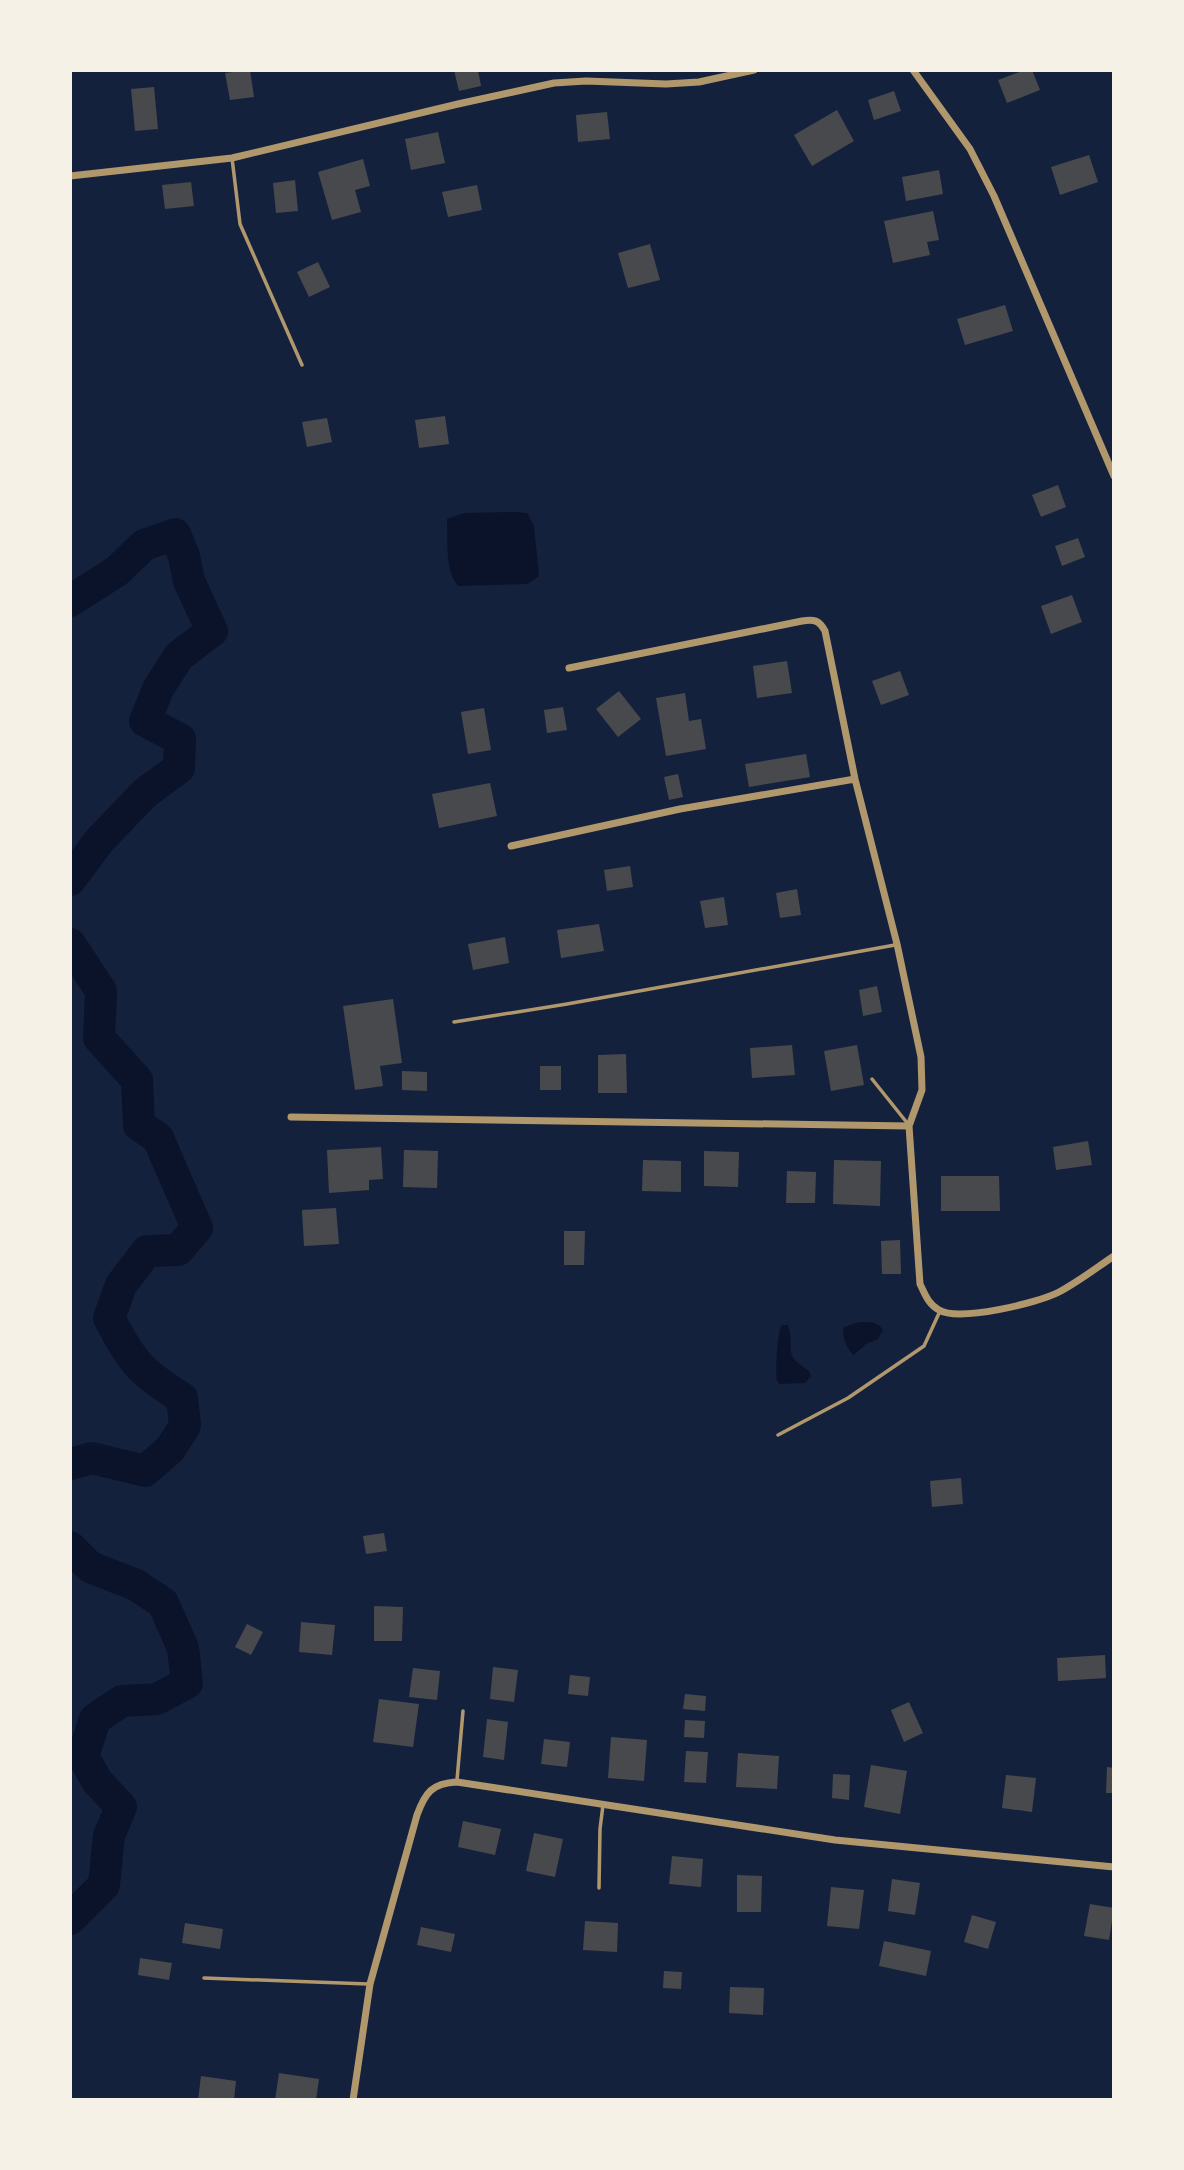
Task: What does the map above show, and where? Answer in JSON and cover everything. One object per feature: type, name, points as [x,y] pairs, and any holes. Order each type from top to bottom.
[{"type":"street","points":[[70,176],[232,158],[554,83],[586,80],[666,84],[699,82],[754,70]]},
{"type":"street","points":[[913,70],[970,149],[995,197],[1114,476]]},
{"type":"street","points":[[569,668],[813,619],[820,622],[825,631],[855,779],[897,944],[921,1057],[922,1090],[909,1126],[920,1284],[928,1301],[940,1311],[958,1314],[1004,1310],[1057,1293],[1114,1256]]},
{"type":"street","points":[[511,846],[680,809],[855,779]]},
{"type":"street","points":[[291,1117],[909,1126]]},
{"type":"street","points":[[353,2100],[370,1984],[423,1800],[431,1789],[443,1783],[457,1782],[835,1840],[1114,1867]]},
{"type":"lane","points":[[232,158],[240,224],[302,365]]},
{"type":"lane","points":[[454,1022],[897,944]]},
{"type":"lane","points":[[872,1079],[909,1126]]},
{"type":"lane","points":[[778,1435],[848,1398],[924,1346],[940,1311]]},
{"type":"lane","points":[[457,1782],[463,1711]]},
{"type":"lane","points":[[599,1888],[603,1805]]},
{"type":"lane","points":[[204,1978],[370,1984]]},
{"type":"water","points":[[464,513],[527,513],[534,526],[539,576],[528,584],[458,586],[449,563],[447,519]]},
{"type":"water","points":[[859,1322],[876,1324],[883,1330],[878,1339],[866,1344],[854,1355],[845,1342],[843,1330],[844,1327]]},
{"type":"water","points":[[782,1325],[788,1325],[792,1356],[811,1376],[805,1383],[780,1384],[777,1381],[777,1352]]},
{"type":"building","points":[[250,70],[254,97],[230,100],[225,73]]},
{"type":"building","points":[[454,70],[478,70],[481,86],[459,91]]},
{"type":"building","points":[[1032,70],[1040,90],[1007,103],[998,80]]},
{"type":"building","points":[[154,87],[158,129],[135,131],[131,89]]},
{"type":"building","points":[[894,91],[901,111],[874,120],[868,100]]},
{"type":"building","points":[[837,110],[854,141],[812,166],[794,135]]},
{"type":"building","points":[[607,112],[610,139],[578,142],[576,115]]},
{"type":"building","points":[[438,132],[445,163],[411,170],[405,139]]},
{"type":"building","points":[[1089,155],[1098,182],[1060,195],[1051,167]]},
{"type":"building","points":[[363,159],[370,186],[355,190],[361,212],[332,220],[318,172]]},
{"type":"building","points":[[939,170],[943,194],[906,201],[902,177]]},
{"type":"building","points":[[295,180],[298,211],[276,213],[273,183]]},
{"type":"building","points":[[191,182],[194,206],[165,209],[162,185]]},
{"type":"building","points":[[477,185],[482,210],[448,217],[442,192]]},
{"type":"building","points":[[933,211],[939,240],[927,242],[930,255],[893,263],[884,221]]},
{"type":"building","points":[[650,244],[660,280],[628,288],[618,253]]},
{"type":"building","points":[[318,262],[330,287],[309,297],[297,272]]},
{"type":"building","points":[[1005,305],[1013,331],[965,345],[957,319]]},
{"type":"building","points":[[445,416],[449,444],[419,448],[415,420]]},
{"type":"building","points":[[327,418],[332,442],[307,447],[302,422]]},
{"type":"building","points":[[1058,485],[1066,507],[1041,517],[1032,495]]},
{"type":"building","points":[[1078,538],[1085,557],[1062,566],[1055,546]]},
{"type":"building","points":[[1072,595],[1082,622],[1051,634],[1041,606]]},
{"type":"building","points":[[787,661],[792,693],[757,698],[753,666]]},
{"type":"building","points":[[900,671],[909,695],[881,705],[872,681]]},
{"type":"building","points":[[619,691],[641,719],[618,737],[596,709]]},
{"type":"building","points":[[685,693],[689,721],[701,719],[706,749],[666,756],[656,698]]},
{"type":"building","points":[[563,707],[567,730],[547,733],[544,710]]},
{"type":"building","points":[[484,708],[491,750],[468,754],[461,712]]},
{"type":"building","points":[[806,754],[810,777],[749,787],[745,764]]},
{"type":"building","points":[[678,774],[683,797],[669,800],[664,777]]},
{"type":"building","points":[[490,783],[497,816],[439,828],[432,794]]},
{"type":"building","points":[[630,866],[633,887],[607,891],[604,870]]},
{"type":"building","points":[[797,889],[801,915],[780,918],[776,893]]},
{"type":"building","points":[[724,897],[728,925],[705,928],[700,901]]},
{"type":"building","points":[[599,924],[604,951],[561,958],[557,930]]},
{"type":"building","points":[[505,937],[509,963],[473,970],[468,944]]},
{"type":"building","points":[[877,986],[882,1012],[863,1016],[859,990]]},
{"type":"building","points":[[393,999],[402,1063],[380,1066],[383,1086],[355,1090],[343,1006]]},
{"type":"building","points":[[792,1045],[795,1075],[752,1078],[750,1048]]},
{"type":"building","points":[[857,1045],[864,1085],[831,1091],[824,1051]]},
{"type":"building","points":[[626,1054],[627,1093],[598,1093],[598,1055]]},
{"type":"building","points":[[540,1066],[561,1066],[561,1090],[540,1090]]},
{"type":"building","points":[[402,1071],[427,1072],[427,1091],[402,1090]]},
{"type":"building","points":[[1088,1141],[1092,1165],[1056,1170],[1053,1147]]},
{"type":"building","points":[[381,1147],[383,1179],[369,1180],[369,1190],[329,1193],[327,1150]]},
{"type":"building","points":[[404,1150],[438,1151],[437,1188],[403,1187]]},
{"type":"building","points":[[704,1151],[739,1152],[738,1187],[704,1186]]},
{"type":"building","points":[[643,1160],[681,1161],[681,1192],[642,1191]]},
{"type":"building","points":[[834,1160],[881,1161],[880,1206],[833,1204]]},
{"type":"building","points":[[787,1171],[816,1172],[815,1203],[786,1203]]},
{"type":"building","points":[[941,1176],[999,1176],[1000,1211],[941,1211]]},
{"type":"building","points":[[336,1208],[339,1244],[304,1246],[302,1210]]},
{"type":"building","points":[[564,1231],[585,1231],[584,1265],[564,1265]]},
{"type":"building","points":[[900,1240],[901,1274],[882,1274],[881,1241]]},
{"type":"building","points":[[961,1478],[963,1504],[932,1507],[930,1481]]},
{"type":"building","points":[[384,1533],[387,1551],[366,1554],[363,1536]]},
{"type":"building","points":[[374,1606],[403,1607],[402,1641],[374,1641]]},
{"type":"building","points":[[301,1622],[335,1625],[332,1655],[299,1652]]},
{"type":"building","points":[[247,1624],[263,1632],[251,1655],[235,1647]]},
{"type":"building","points":[[1105,1655],[1106,1678],[1058,1681],[1057,1658]]},
{"type":"building","points":[[493,1667],[518,1670],[514,1702],[490,1699]]},
{"type":"building","points":[[413,1668],[440,1671],[437,1700],[409,1697]]},
{"type":"building","points":[[570,1675],[590,1677],[588,1696],[568,1694]]},
{"type":"building","points":[[685,1694],[706,1696],[705,1711],[683,1709]]},
{"type":"building","points":[[379,1699],[419,1704],[413,1747],[373,1742]]},
{"type":"building","points":[[909,1702],[923,1733],[904,1742],[891,1710]]},
{"type":"building","points":[[487,1719],[508,1722],[504,1760],[483,1757]]},
{"type":"building","points":[[685,1720],[705,1721],[704,1738],[684,1737]]},
{"type":"building","points":[[611,1737],[647,1740],[644,1781],[608,1778]]},
{"type":"building","points":[[544,1739],[570,1742],[567,1767],[541,1764]]},
{"type":"building","points":[[686,1751],[708,1752],[706,1783],[684,1782]]},
{"type":"building","points":[[738,1753],[779,1756],[777,1789],[736,1787]]},
{"type":"building","points":[[871,1765],[907,1771],[900,1814],[864,1807]]},
{"type":"building","points":[[1107,1767],[1114,1768],[1114,1793],[1106,1793]]},
{"type":"building","points":[[833,1774],[850,1775],[849,1800],[832,1798]]},
{"type":"building","points":[[1006,1775],[1036,1778],[1032,1812],[1002,1808]]},
{"type":"building","points":[[463,1821],[501,1829],[495,1855],[458,1847]]},
{"type":"building","points":[[534,1833],[563,1839],[555,1877],[526,1871]]},
{"type":"building","points":[[672,1856],[703,1859],[701,1887],[669,1884]]},
{"type":"building","points":[[737,1875],[762,1876],[761,1912],[737,1912]]},
{"type":"building","points":[[892,1879],[920,1883],[915,1915],[888,1911]]},
{"type":"building","points":[[831,1887],[864,1890],[859,1929],[827,1926]]},
{"type":"building","points":[[1090,1904],[1114,1908],[1109,1940],[1084,1936]]},
{"type":"building","points":[[972,1915],[996,1922],[988,1949],[964,1942]]},
{"type":"building","points":[[585,1921],[618,1923],[617,1952],[583,1950]]},
{"type":"building","points":[[185,1923],[223,1929],[220,1949],[182,1943]]},
{"type":"building","points":[[421,1927],[455,1934],[451,1952],[417,1945]]},
{"type":"building","points":[[884,1941],[931,1951],[926,1976],[879,1966]]},
{"type":"building","points":[[140,1958],[172,1963],[169,1980],[138,1975]]},
{"type":"building","points":[[664,1971],[682,1972],[681,1989],[663,1988]]},
{"type":"building","points":[[730,1987],[764,1988],[763,2015],[729,2013]]},
{"type":"building","points":[[279,2073],[319,2079],[316,2100],[275,2100]]},
{"type":"building","points":[[201,2076],[236,2081],[234,2100],[198,2100]]},
{"type":"waterway","points":[[70,601],[117,571],[144,545],[175,534],[184,556],[189,581],[212,631],[179,656],[158,689],[145,721],[180,739],[179,768],[145,793],[99,841],[70,880]]},
{"type":"waterway","points":[[70,944],[101,991],[99,1038],[137,1080],[139,1125],[158,1138],[197,1228],[178,1250],[147,1251],[121,1285],[109,1318],[138,1365],[182,1398],[185,1426],[170,1449],[145,1471],[92,1458],[70,1464]]},
{"type":"waterway","points":[[70,1547],[90,1567],[136,1585],[163,1603],[183,1648],[187,1683],[157,1699],[122,1701],[95,1719],[83,1756],[97,1781],[121,1807],[109,1836],[104,1885],[70,1919]]}]
